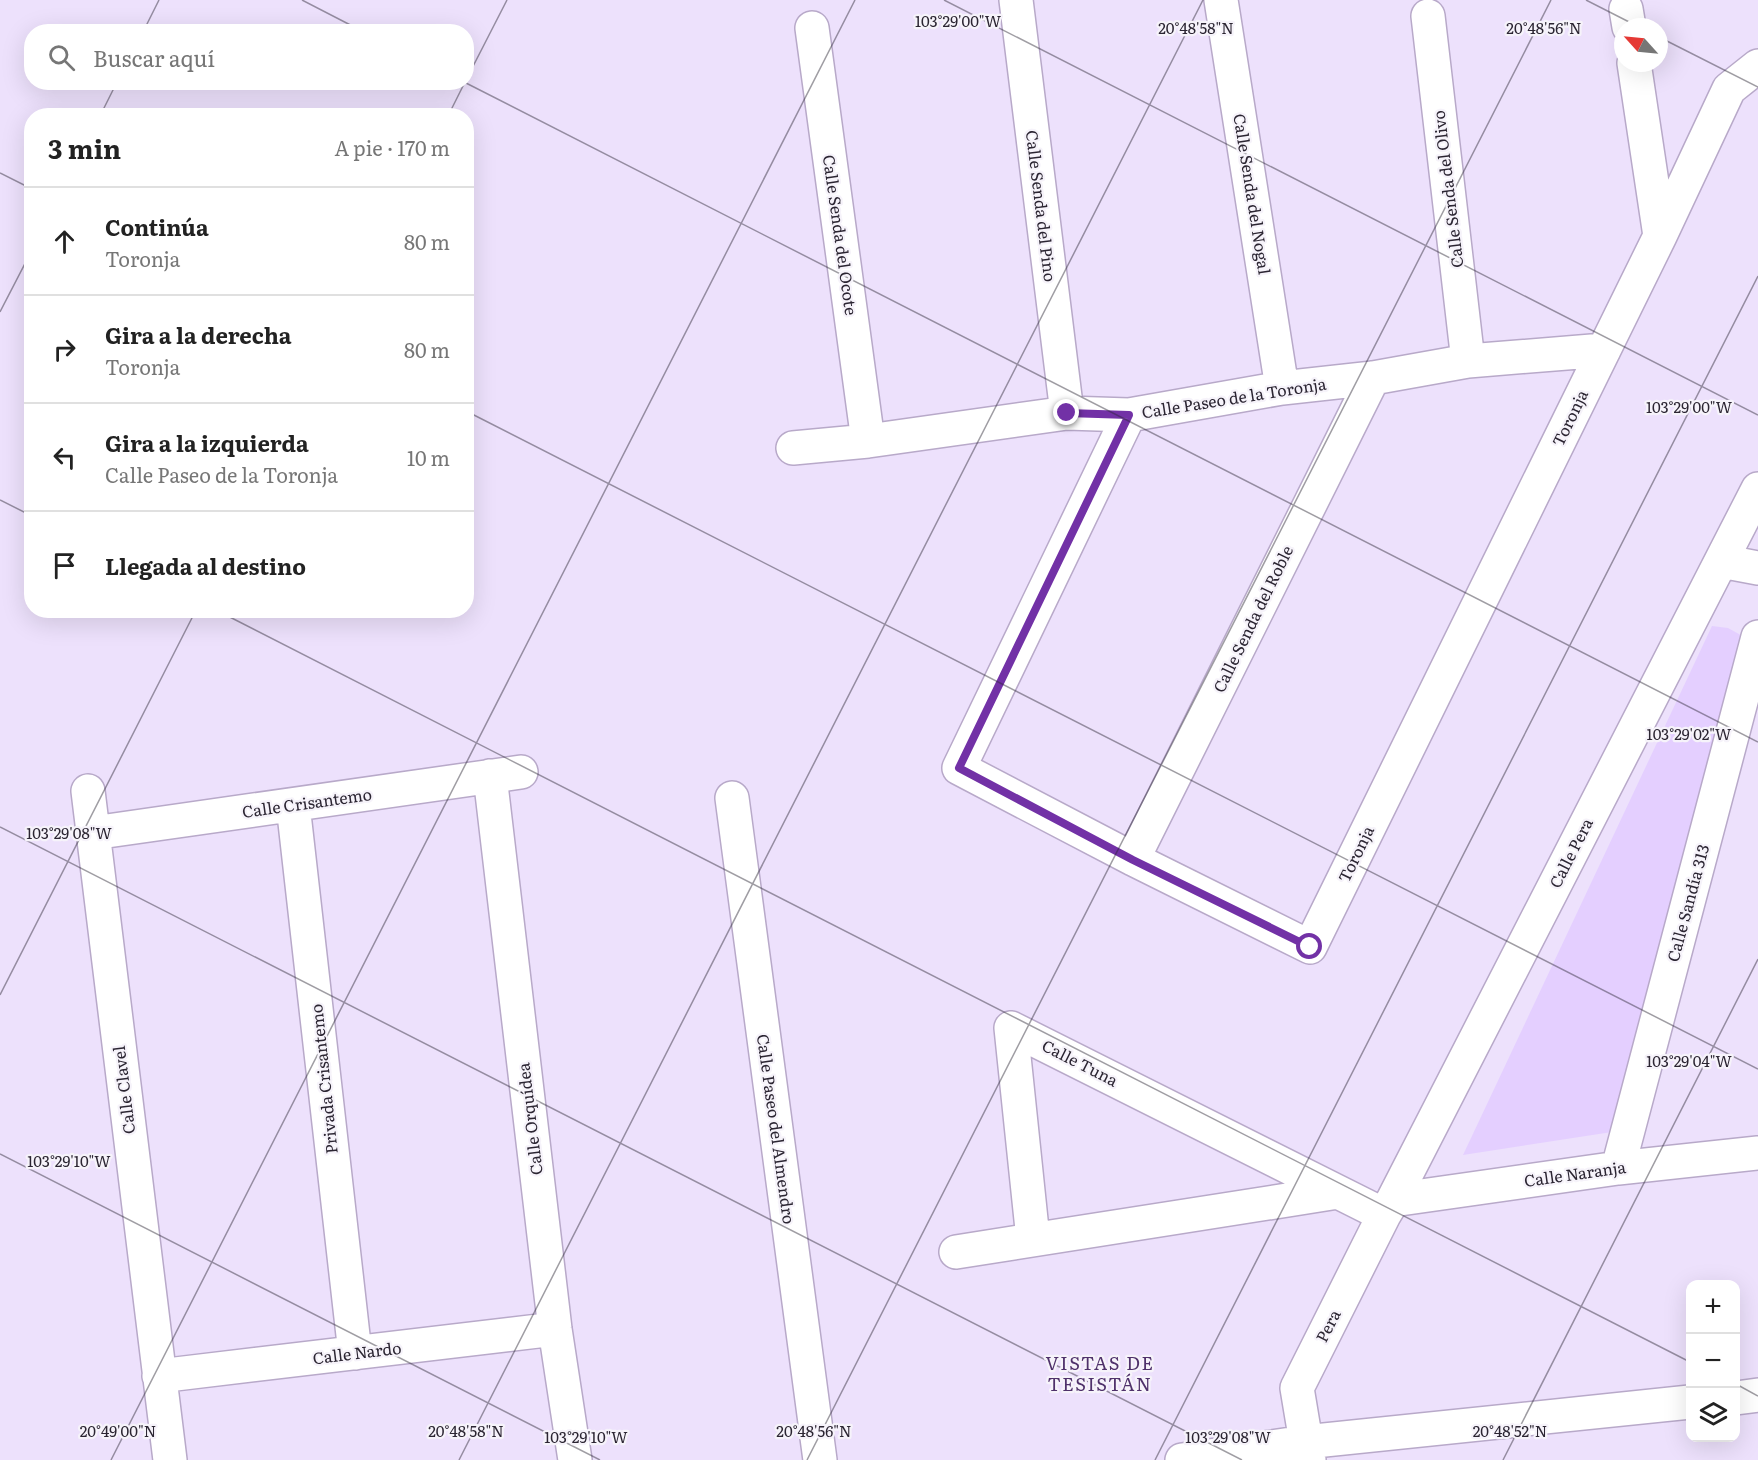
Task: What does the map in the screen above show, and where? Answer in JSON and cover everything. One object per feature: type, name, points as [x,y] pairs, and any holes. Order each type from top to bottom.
[{"type":"street","name":"Calle Senda del Pino","points":[[1016,0],[1067,413]]},
{"type":"street","name":"Calle Senda del Nogal","points":[[1221,0],[1282,388]]},
{"type":"street","name":"Calle Senda del Olivo","points":[[1428,16],[1468,361]]},
{"type":"street","name":"Calle Senda del Ocote","points":[[812,28],[868,441]]},
{"type":"street","name":"Toronja","points":[[1129,415],[959,768],[1133,860],[1310,947],[1660,236],[1729,89],[1758,66]]},
{"type":"street","points":[[1635,72],[1660,236]]},
{"type":"street","name":"Calle Paseo de la Toronja","points":[[793,448],[868,441],[1067,413],[1129,415],[1282,388],[1373,378],[1468,361],[1604,350]]},
{"type":"street","name":"Calle Senda del Roble","points":[[1133,860],[1373,378]]},
{"type":"street","name":"Calle Pera","points":[[1388,1207],[1758,489]]},
{"type":"street","points":[[1721,561],[1758,568]]},
{"type":"street","name":"Calle Sandía 313","points":[[1618,1168],[1758,637]]},
{"type":"street","name":"Calle Crisantemo","points":[[93,833],[505,774]]},
{"type":"street","name":"Calle Orquídea","points":[[505,774],[555,1329],[575,1460]]},
{"type":"street","name":"Calle Clavel","points":[[88,791],[170,1460]]},
{"type":"street","name":"Calle Paseo del Almendro","points":[[732,798],[820,1460]]},
{"type":"street","name":"Privada Crisantemo","points":[[292,805],[355,1353]]},
{"type":"street","name":"Calle Tuna","points":[[1033,1239],[1011,1028],[1338,1192],[1388,1207]]},
{"type":"street","name":"Calle Naranja","points":[[1388,1207],[1618,1168],[1758,1154]]},
{"type":"street","points":[[956,1252],[1338,1192]]},
{"type":"street","name":"Pera","points":[[1307,1451],[1297,1388],[1388,1207]]},
{"type":"street","name":"Calle Nardo","points":[[159,1376],[555,1329]]},
{"type":"street","points":[[1740,1397],[1758,1395]]},
{"type":"street","points":[[1182,1460],[1307,1451],[1686,1403]]},
{"type":"shaded area","points":[[1712,626],[1728,628],[1748,639],[1625,1130],[1463,1155]]},
{"type":"district","name":"VISTAS DE TESISTÁN","points":[[1100,1374]]},
{"type":"route","points":[[1067,413],[1129,415],[959,768],[1133,860],[1310,947]]}]
